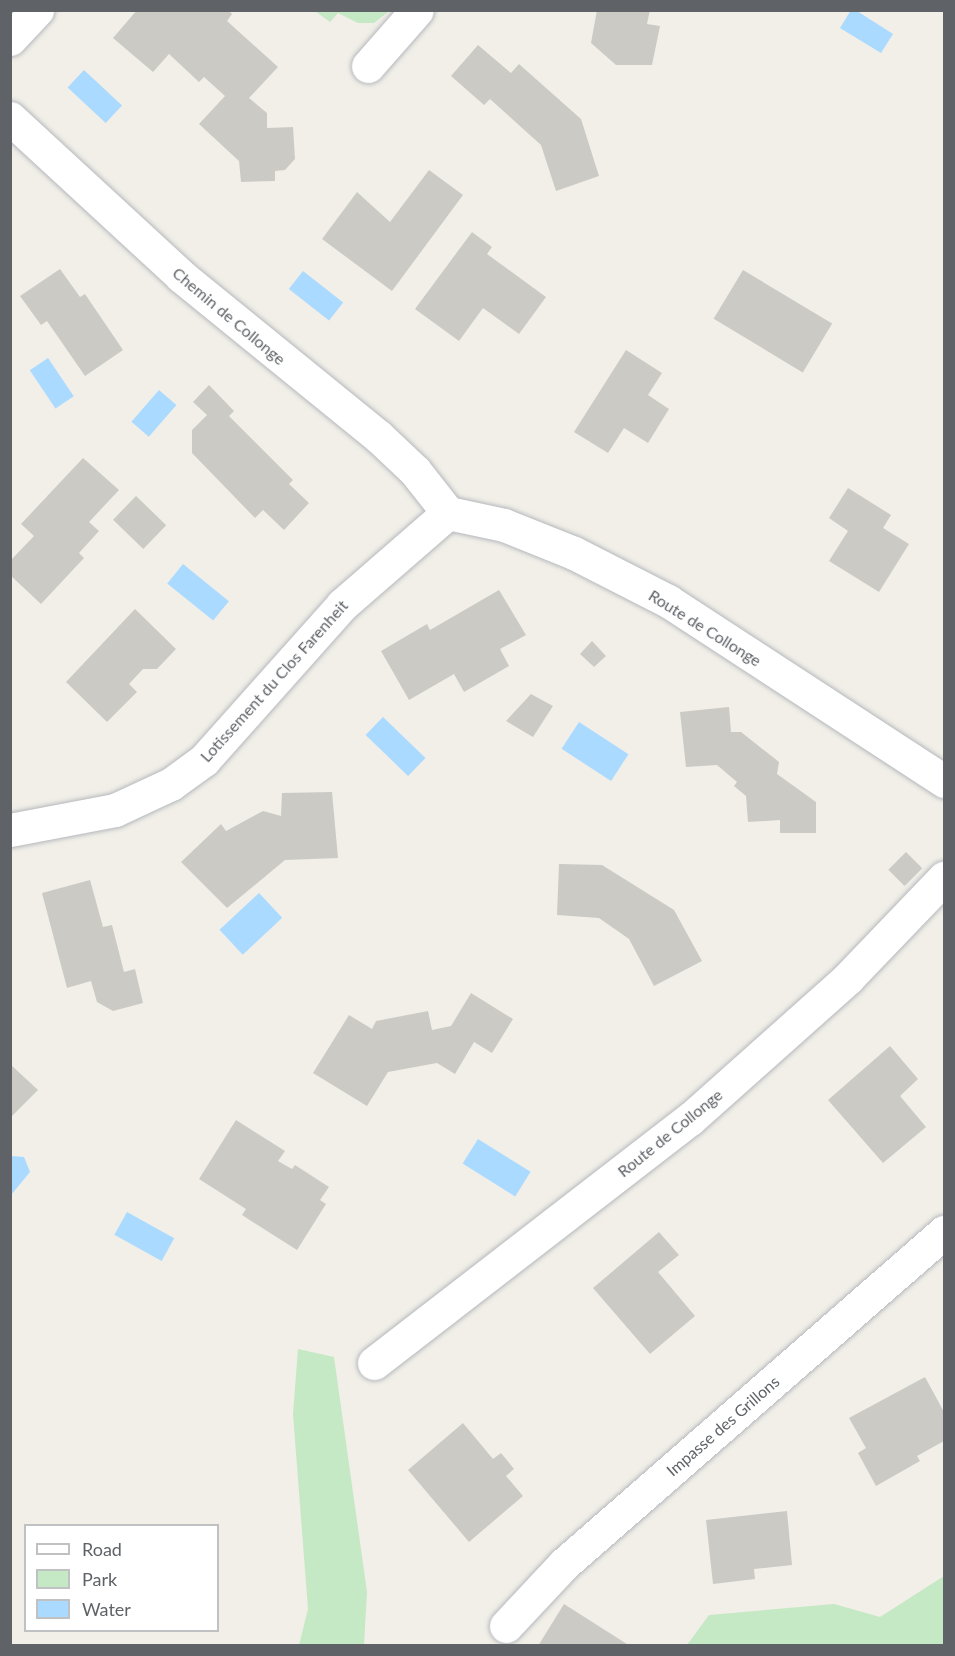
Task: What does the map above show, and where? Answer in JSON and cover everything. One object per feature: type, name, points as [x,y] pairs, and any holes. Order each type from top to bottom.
[{"type":"street","points":[[10,39],[37,10]]},
{"type":"street","points":[[368,66],[417,10]]},
{"type":"street","name":"Chemin de Collonge","points":[[10,118],[190,283],[378,436],[415,471],[448,513]]},
{"type":"street","name":"Route de Collonge","points":[[448,513],[514,529],[574,553],[668,601],[945,781]]},
{"type":"street","name":"Lotissement du Clos Farenheit","points":[[10,830],[115,810],[171,784],[204,760],[342,605],[448,513]]},
{"type":"street","name":"Route de Collonge","points":[[374,1363],[690,1119],[848,978],[945,878]]},
{"type":"street","name":"Impasse des Grillons","points":[[506,1626],[564,1564],[945,1232]]},
{"type":"green space","points":[[315,11],[389,11],[374,23],[358,23],[338,13],[330,22]]},
{"type":"green space","points":[[298,1349],[334,1357],[367,1592],[364,1645],[299,1645],[308,1609],[293,1414]]},
{"type":"green space","points":[[944,1576],[944,1645],[687,1645],[709,1615],[834,1604],[880,1617]]},
{"type":"water","points":[[851,10],[857,11],[893,34],[881,53],[840,28]]},
{"type":"water","points":[[84,70],[122,105],[106,123],[68,88]]},
{"type":"water","points":[[303,271],[343,302],[329,321],[289,289]]},
{"type":"water","points":[[48,358],[74,396],[55,408],[30,370]]},
{"type":"water","points":[[159,390],[176,405],[149,437],[131,422]]},
{"type":"water","points":[[183,564],[229,601],[213,621],[167,583]]},
{"type":"water","points":[[383,717],[425,758],[408,776],[366,735]]},
{"type":"water","points":[[579,722],[628,754],[611,781],[562,749]]},
{"type":"water","points":[[259,893],[282,918],[243,955],[220,930]]},
{"type":"water","points":[[478,1139],[531,1172],[515,1196],[463,1164]]},
{"type":"water","points":[[11,1156],[24,1157],[30,1172],[11,1195]]},
{"type":"water","points":[[127,1212],[174,1238],[162,1261],[114,1235]]},
{"type":"building","points":[[137,10],[228,10],[232,14],[227,21],[278,67],[249,98],[267,113],[267,128],[293,127],[295,159],[285,170],[275,171],[275,181],[241,182],[239,161],[199,124],[225,96],[204,77],[199,82],[169,54],[153,72],[113,38]]},
{"type":"building","points":[[597,10],[650,10],[647,24],[660,26],[652,65],[616,65],[591,43]]},
{"type":"building","points":[[478,45],[511,73],[519,64],[581,119],[599,176],[556,191],[541,145],[490,99],[484,105],[451,76]]},
{"type":"building","points":[[429,170],[463,195],[392,291],[322,239],[357,192],[390,222]]},
{"type":"building","points":[[472,232],[492,247],[487,254],[546,297],[519,334],[483,308],[459,341],[415,309]]},
{"type":"building","points":[[60,269],[80,297],[85,294],[123,350],[85,376],[47,321],[41,325],[20,296]]},
{"type":"building","points":[[743,270],[832,324],[803,372],[714,319]]},
{"type":"building","points":[[626,350],[662,373],[648,395],[669,409],[648,443],[624,428],[608,453],[574,432]]},
{"type":"building","points":[[209,385],[234,411],[229,416],[293,480],[289,484],[309,503],[284,530],[263,510],[255,518],[192,453],[192,430],[207,415],[193,402]]},
{"type":"building","points":[[83,458],[119,490],[89,522],[99,531],[79,553],[84,558],[41,604],[10,575],[10,561],[34,536],[21,524]]},
{"type":"building","points":[[848,488],[891,515],[883,528],[909,544],[879,592],[829,561],[848,531],[829,518]]},
{"type":"building","points":[[136,496],[166,525],[143,549],[113,520]]},
{"type":"building","points":[[499,590],[526,635],[500,649],[509,666],[464,692],[454,674],[409,700],[381,651],[427,624],[430,630]]},
{"type":"building","points":[[135,609],[176,649],[157,669],[143,669],[129,684],[137,692],[107,722],[66,682]]},
{"type":"building","points":[[592,641],[606,656],[594,667],[580,654]]},
{"type":"building","points":[[531,694],[553,706],[533,737],[506,721]]},
{"type":"building","points":[[729,707],[731,732],[741,732],[779,762],[777,774],[816,802],[816,833],[780,833],[780,820],[748,822],[746,796],[734,786],[737,782],[717,765],[686,767],[680,712]]},
{"type":"building","points":[[332,792],[338,858],[285,860],[227,908],[181,862],[221,824],[226,831],[263,811],[281,816],[282,793]]},
{"type":"building","points":[[906,852],[922,868],[905,886],[888,870]]},
{"type":"building","points":[[559,864],[602,865],[674,910],[702,961],[654,986],[629,939],[599,918],[557,915]]},
{"type":"building","points":[[90,880],[103,927],[112,925],[124,972],[135,969],[143,1003],[113,1011],[97,1002],[91,981],[67,988],[42,893]]},
{"type":"building","points":[[471,993],[513,1019],[492,1053],[474,1042],[455,1074],[437,1063],[388,1072],[367,1106],[313,1073],[349,1015],[372,1029],[376,1021],[428,1011],[432,1030],[451,1026]]},
{"type":"building","points":[[890,1046],[918,1079],[900,1096],[926,1127],[883,1163],[828,1100]]},
{"type":"building","points":[[10,1064],[38,1090],[10,1118]]},
{"type":"building","points":[[236,1120],[285,1151],[278,1161],[292,1169],[295,1165],[329,1187],[320,1200],[326,1204],[297,1250],[242,1215],[246,1209],[199,1179]]},
{"type":"building","points":[[659,1232],[679,1255],[658,1272],[695,1316],[650,1354],[593,1288]]},
{"type":"building","points":[[925,1377],[944,1412],[944,1441],[917,1456],[920,1461],[876,1486],[858,1453],[866,1448],[849,1418]]},
{"type":"building","points":[[463,1423],[493,1459],[501,1453],[514,1469],[506,1476],[523,1496],[469,1542],[408,1470]]},
{"type":"building","points":[[787,1511],[792,1565],[754,1569],[755,1579],[713,1584],[706,1520]]},
{"type":"building","points":[[564,1604],[630,1646],[538,1646]]}]
